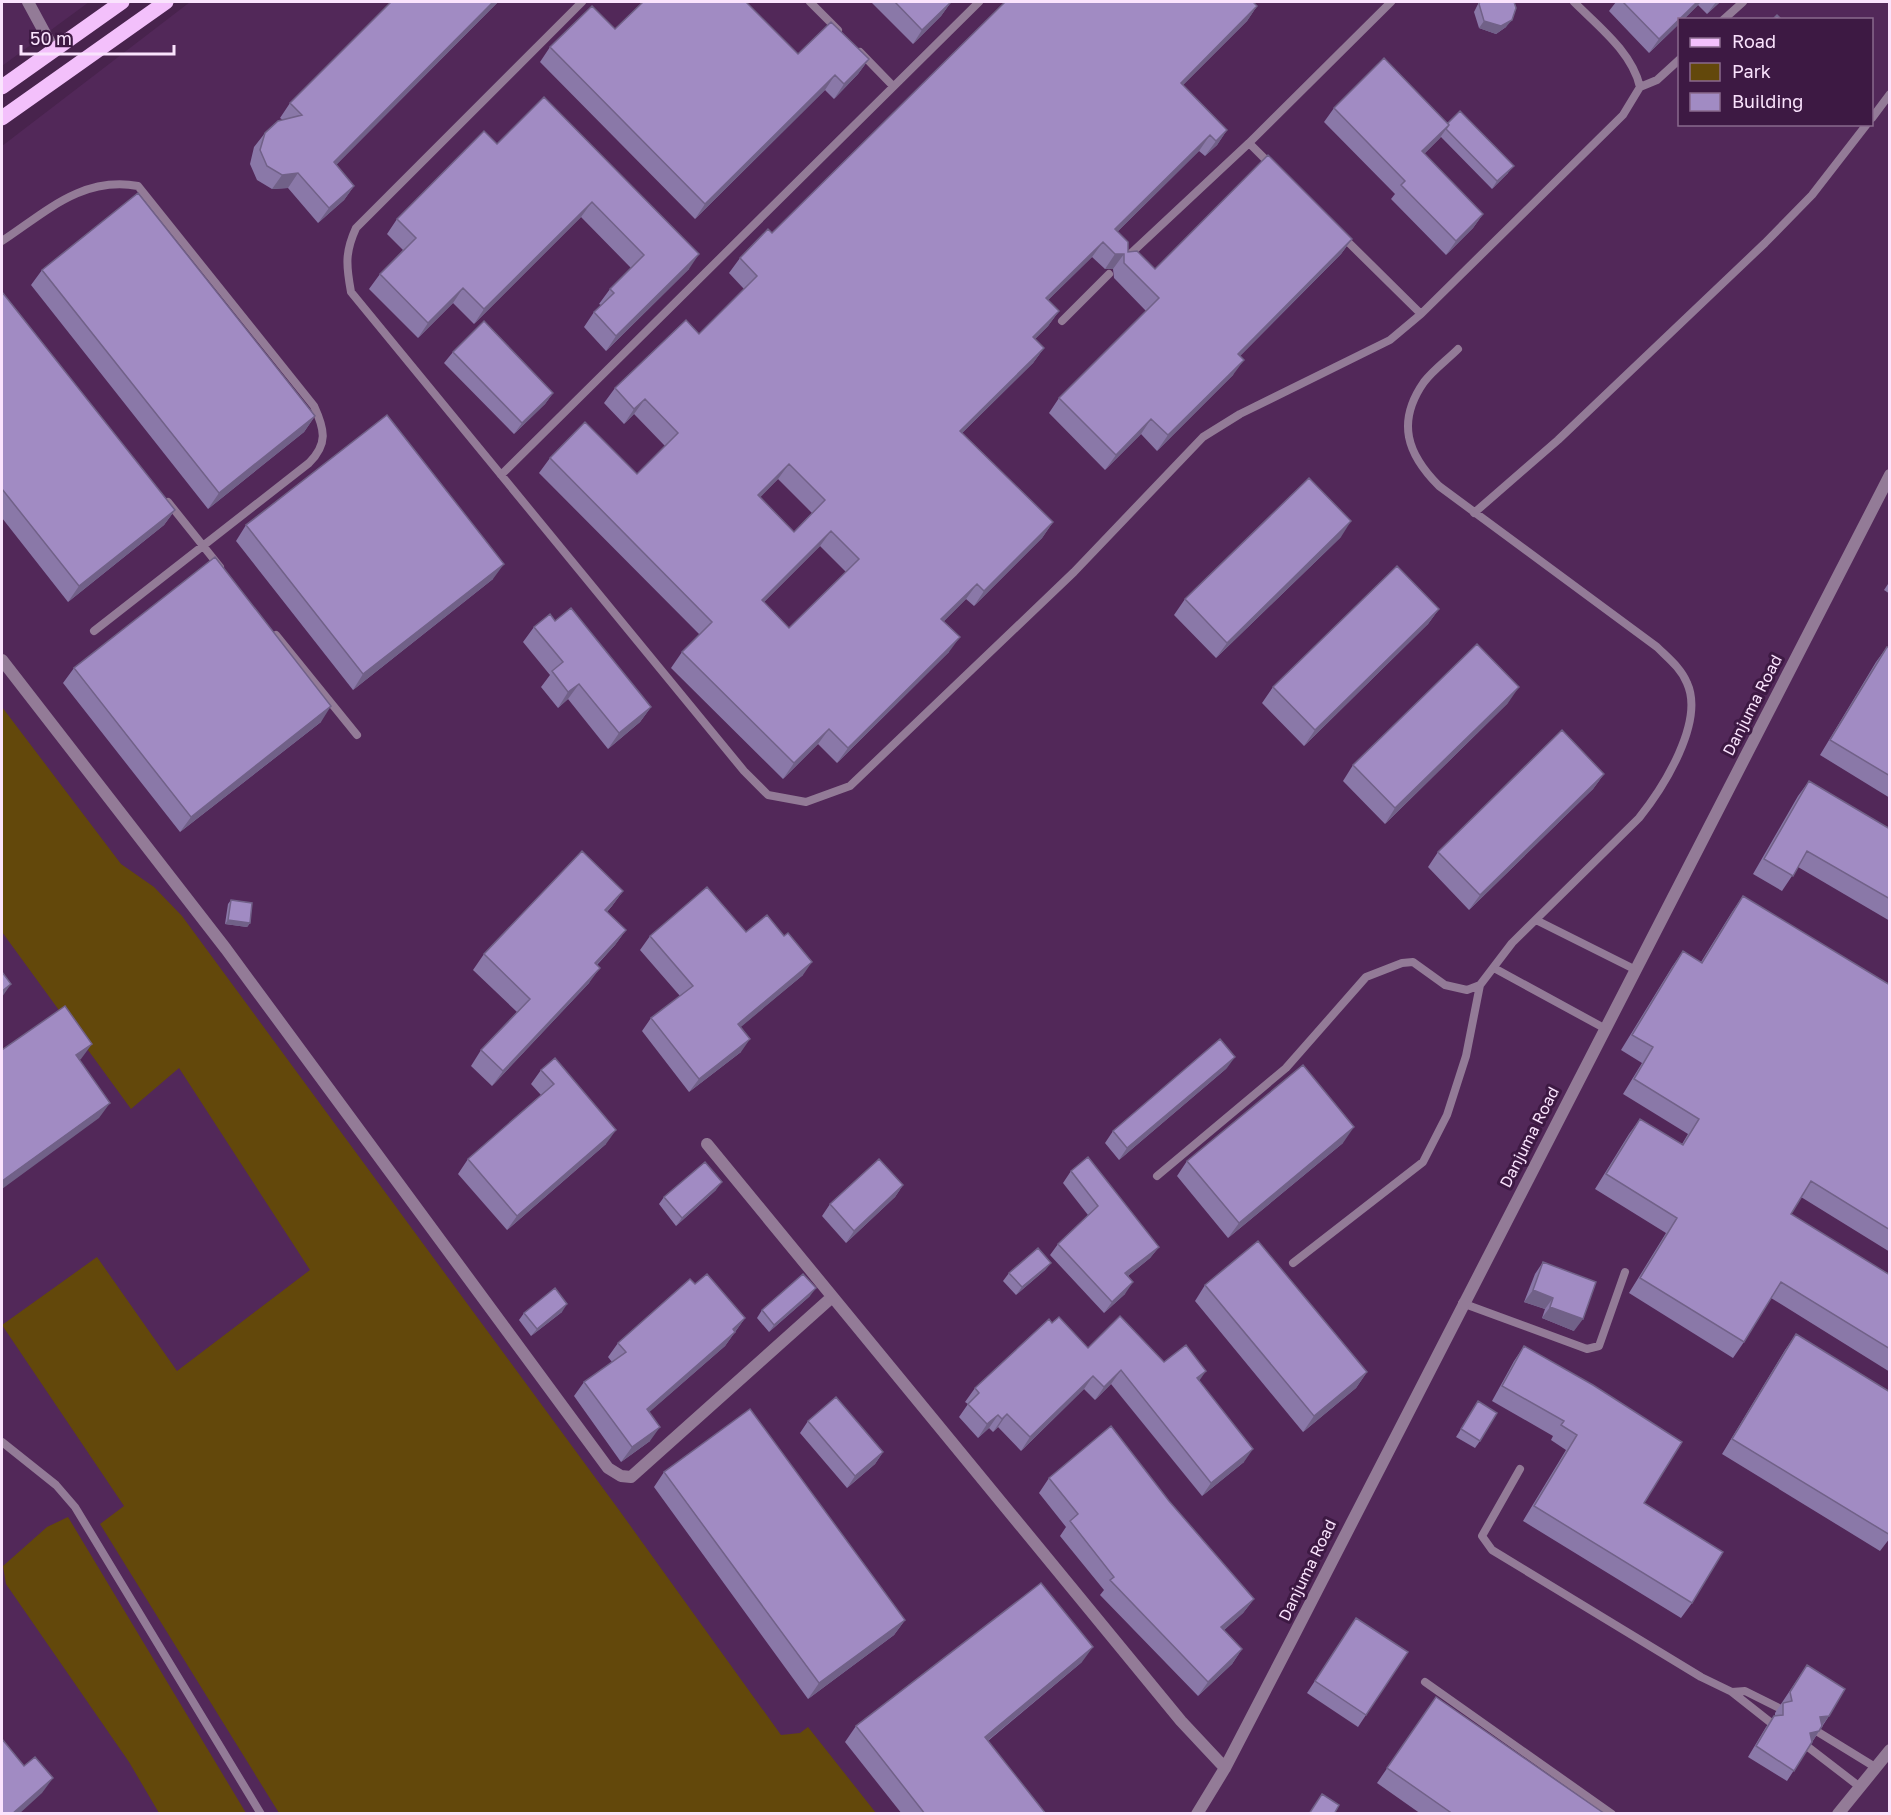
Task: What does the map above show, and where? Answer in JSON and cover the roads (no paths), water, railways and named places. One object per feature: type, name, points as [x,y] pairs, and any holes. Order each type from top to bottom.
[{"type":"main road","points":[[2,87],[122,2]]},
{"type":"main road","points":[[2,118],[166,2]]},
{"type":"street","points":[[28,2],[54,50]]},
{"type":"street","name":"Danjuma Road","points":[[1197,1814],[1225,1768],[1890,475]]},
{"type":"street","points":[[2,660],[226,949],[608,1468],[621,1476],[631,1477],[831,1298]]},
{"type":"street","points":[[707,1144],[831,1298],[1174,1712],[1225,1768]]},
{"type":"street","points":[[1838,1814],[1890,1750]]},
{"type":"lane","points":[[582,2],[356,228],[347,247],[347,270],[351,292],[744,771],[768,795],[806,802],[850,786],[1074,572],[1203,437],[1240,414],[1390,340],[1421,314],[1623,115],[1640,87],[1657,80],[1678,62]]},
{"type":"lane","points":[[810,2],[843,35]]},
{"type":"lane","points":[[501,475],[979,2]]},
{"type":"lane","points":[[1122,262],[1249,143],[1391,2]]},
{"type":"lane","points":[[1574,2],[1627,58],[1637,74],[1640,87]]},
{"type":"lane","points":[[1726,18],[1743,2]]},
{"type":"lane","points":[[852,44],[893,86]]},
{"type":"lane","points":[[1873,117],[1890,94]]},
{"type":"lane","points":[[1474,513],[1558,440],[1765,243],[1812,195],[1865,126]]},
{"type":"lane","points":[[1249,143],[1282,176]]},
{"type":"lane","points":[[2,241],[83,189],[120,183],[138,186],[314,406],[321,421],[323,437],[320,452],[94,631]]},
{"type":"lane","points":[[1339,233],[1421,314]]},
{"type":"lane","points":[[1062,321],[1109,274]]},
{"type":"lane","points":[[1293,1263],[1423,1162],[1450,1105],[1466,1056],[1480,985],[1512,943],[1639,818],[1655,798],[1684,740],[1692,706],[1688,684],[1677,666],[1657,647],[1474,513],[1422,469],[1412,453],[1408,434],[1412,406],[1424,381],[1458,349]]},
{"type":"lane","points":[[165,498],[224,572]]},
{"type":"lane","points":[[268,627],[357,735]]},
{"type":"lane","points":[[1536,920],[1634,969]]},
{"type":"lane","points":[[1157,1176],[1286,1068],[1366,977],[1402,963],[1413,962],[1445,985],[1467,990],[1480,985]]},
{"type":"lane","points":[[1494,968],[1604,1028]]},
{"type":"lane","points":[[1462,1304],[1587,1349],[1599,1346],[1625,1272]]},
{"type":"lane","points":[[2,1442],[56,1485],[75,1507],[261,1814]]},
{"type":"lane","points":[[1520,1469],[1482,1536],[1492,1550],[1641,1641],[1731,1692],[1770,1722]]},
{"type":"lane","points":[[1425,1682],[1612,1814]]},
{"type":"lane","points":[[1731,1692],[1745,1691],[1758,1695],[1779,1708]]},
{"type":"lane","points":[[1818,1732],[1875,1767]]},
{"type":"lane","points":[[1808,1747],[1860,1787]]}]
